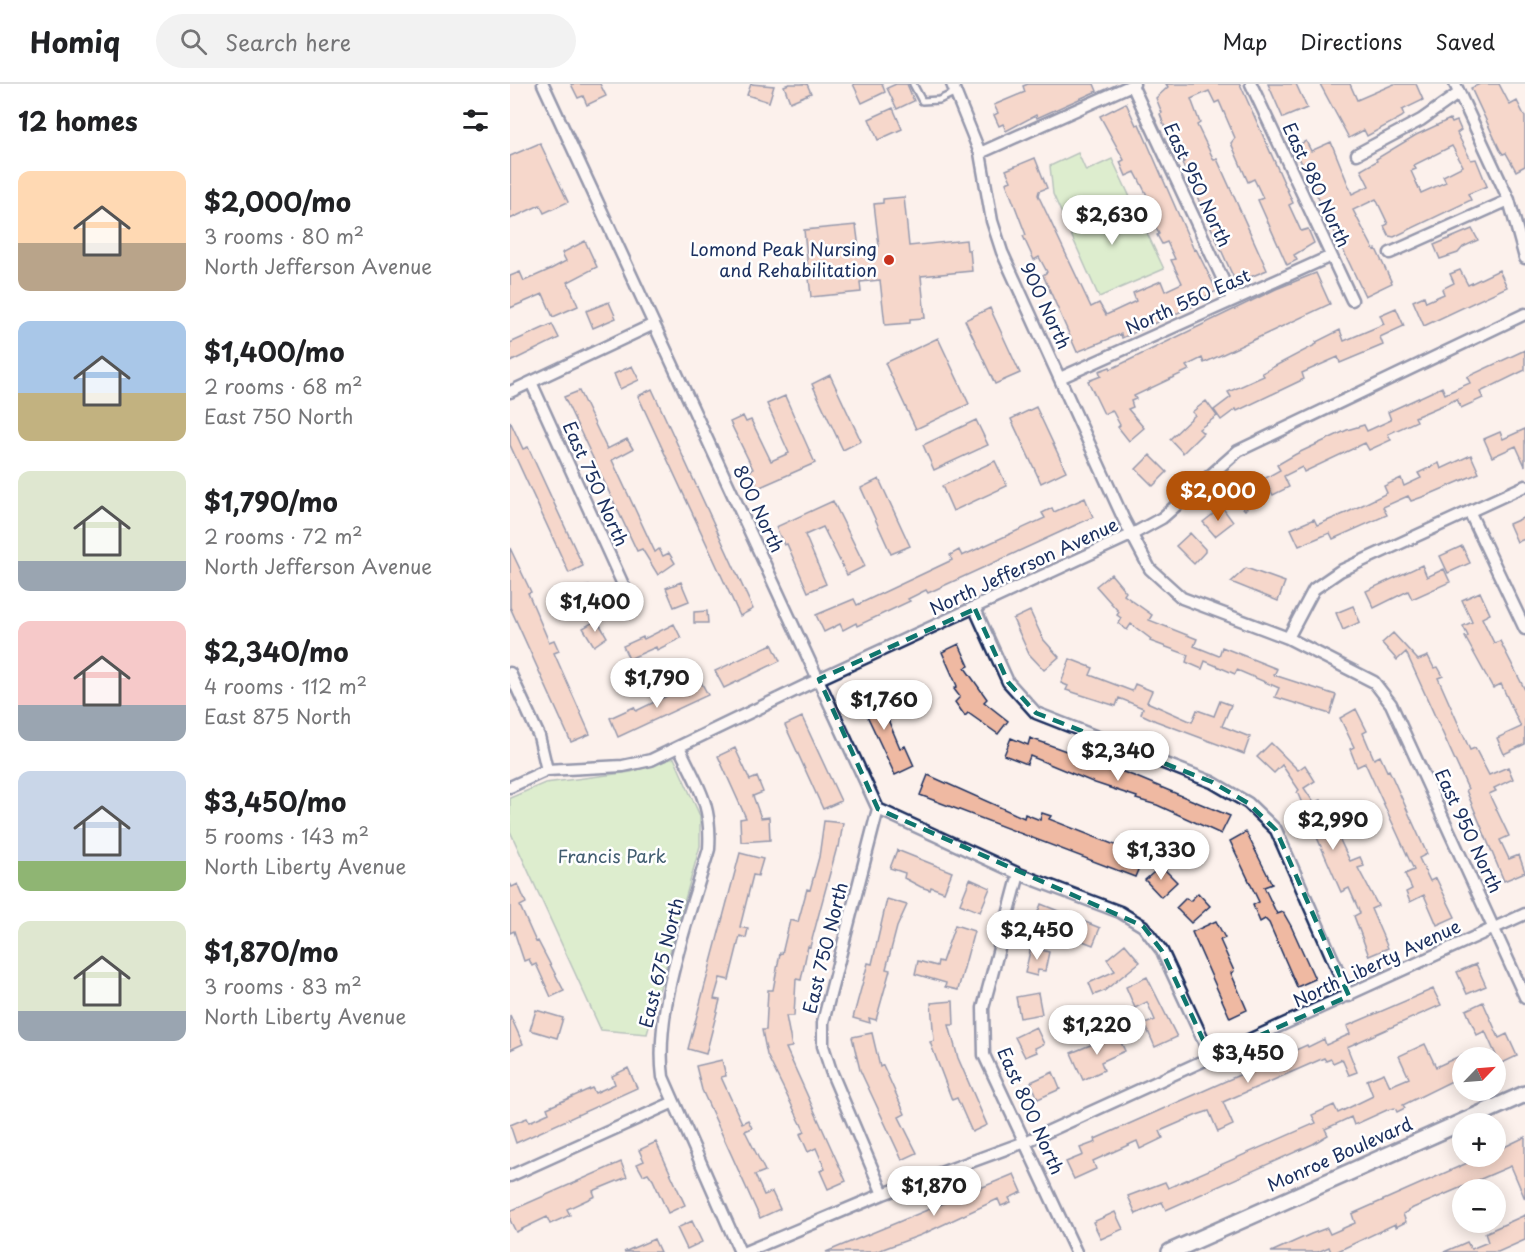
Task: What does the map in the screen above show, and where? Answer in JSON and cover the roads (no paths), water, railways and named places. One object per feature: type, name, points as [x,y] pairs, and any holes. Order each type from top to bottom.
[{"type":"street","name":"800 North","points":[[543,84],[879,808]]},
{"type":"street","points":[[980,153],[1133,84]]},
{"type":"street","name":"East 950 North","points":[[1133,84],[1232,299]]},
{"type":"street","name":"East 980 North","points":[[1251,84],[1352,300]]},
{"type":"street","name":"900 North","points":[[954,88],[980,153],[992,221],[1002,252],[1131,535],[1150,569],[1182,598],[1288,638],[1374,682]]},
{"type":"street","points":[[1357,154],[1421,120],[1457,88],[1509,200],[1525,258]]},
{"type":"street","points":[[1390,253],[1509,200]]},
{"type":"street","name":"North 550 East","points":[[1060,378],[1331,256]]},
{"type":"street","name":"North Jefferson Avenue","points":[[510,787],[547,770],[623,766],[651,760],[679,747],[819,679],[975,609],[1131,535],[1162,518],[1238,452],[1525,314]]},
{"type":"street","points":[[510,392],[654,324]]},
{"type":"street","name":"East 750 North","points":[[531,382],[630,600]]},
{"type":"street","points":[[1288,638],[1314,589],[1340,571],[1525,486]]},
{"type":"street","points":[[1470,513],[1525,629]]},
{"type":"street","points":[[975,609],[1008,682],[1036,713],[1212,782],[1248,803],[1276,830],[1349,996]]},
{"type":"street","points":[[510,673],[539,736],[547,770]]},
{"type":"street","name":"East 950 North","points":[[1374,682],[1391,704],[1525,997]]},
{"type":"street","name":"East 675 North","points":[[679,747],[708,806],[711,827],[710,849],[662,1020],[659,1051],[663,1077],[741,1252]]},
{"type":"street","points":[[879,808],[1018,874],[1120,912],[1143,926],[1162,951],[1211,1057]]},
{"type":"street","name":"East 750 North","points":[[879,808],[823,1022],[823,1046],[831,1071],[884,1194]]},
{"type":"street","name":"East 800 North","points":[[1018,874],[983,1008],[984,1054],[1076,1252]]},
{"type":"street","name":"North Liberty Avenue","points":[[745,1252],[884,1194],[1025,1143],[1525,914]]},
{"type":"street","name":"Monroe Boulevard","points":[[1170,1252],[1525,1094]]},
{"type":"street","points":[[510,1176],[674,1102]]},
{"type":"lane","points":[[913,84],[922,101],[939,100],[954,88]]},
{"type":"place","name":"Lomond Peak Nursing and Rehabilitation","points":[[889,260]]},
{"type":"park label","name":"Francis Park","points":[[612,857]]}]
